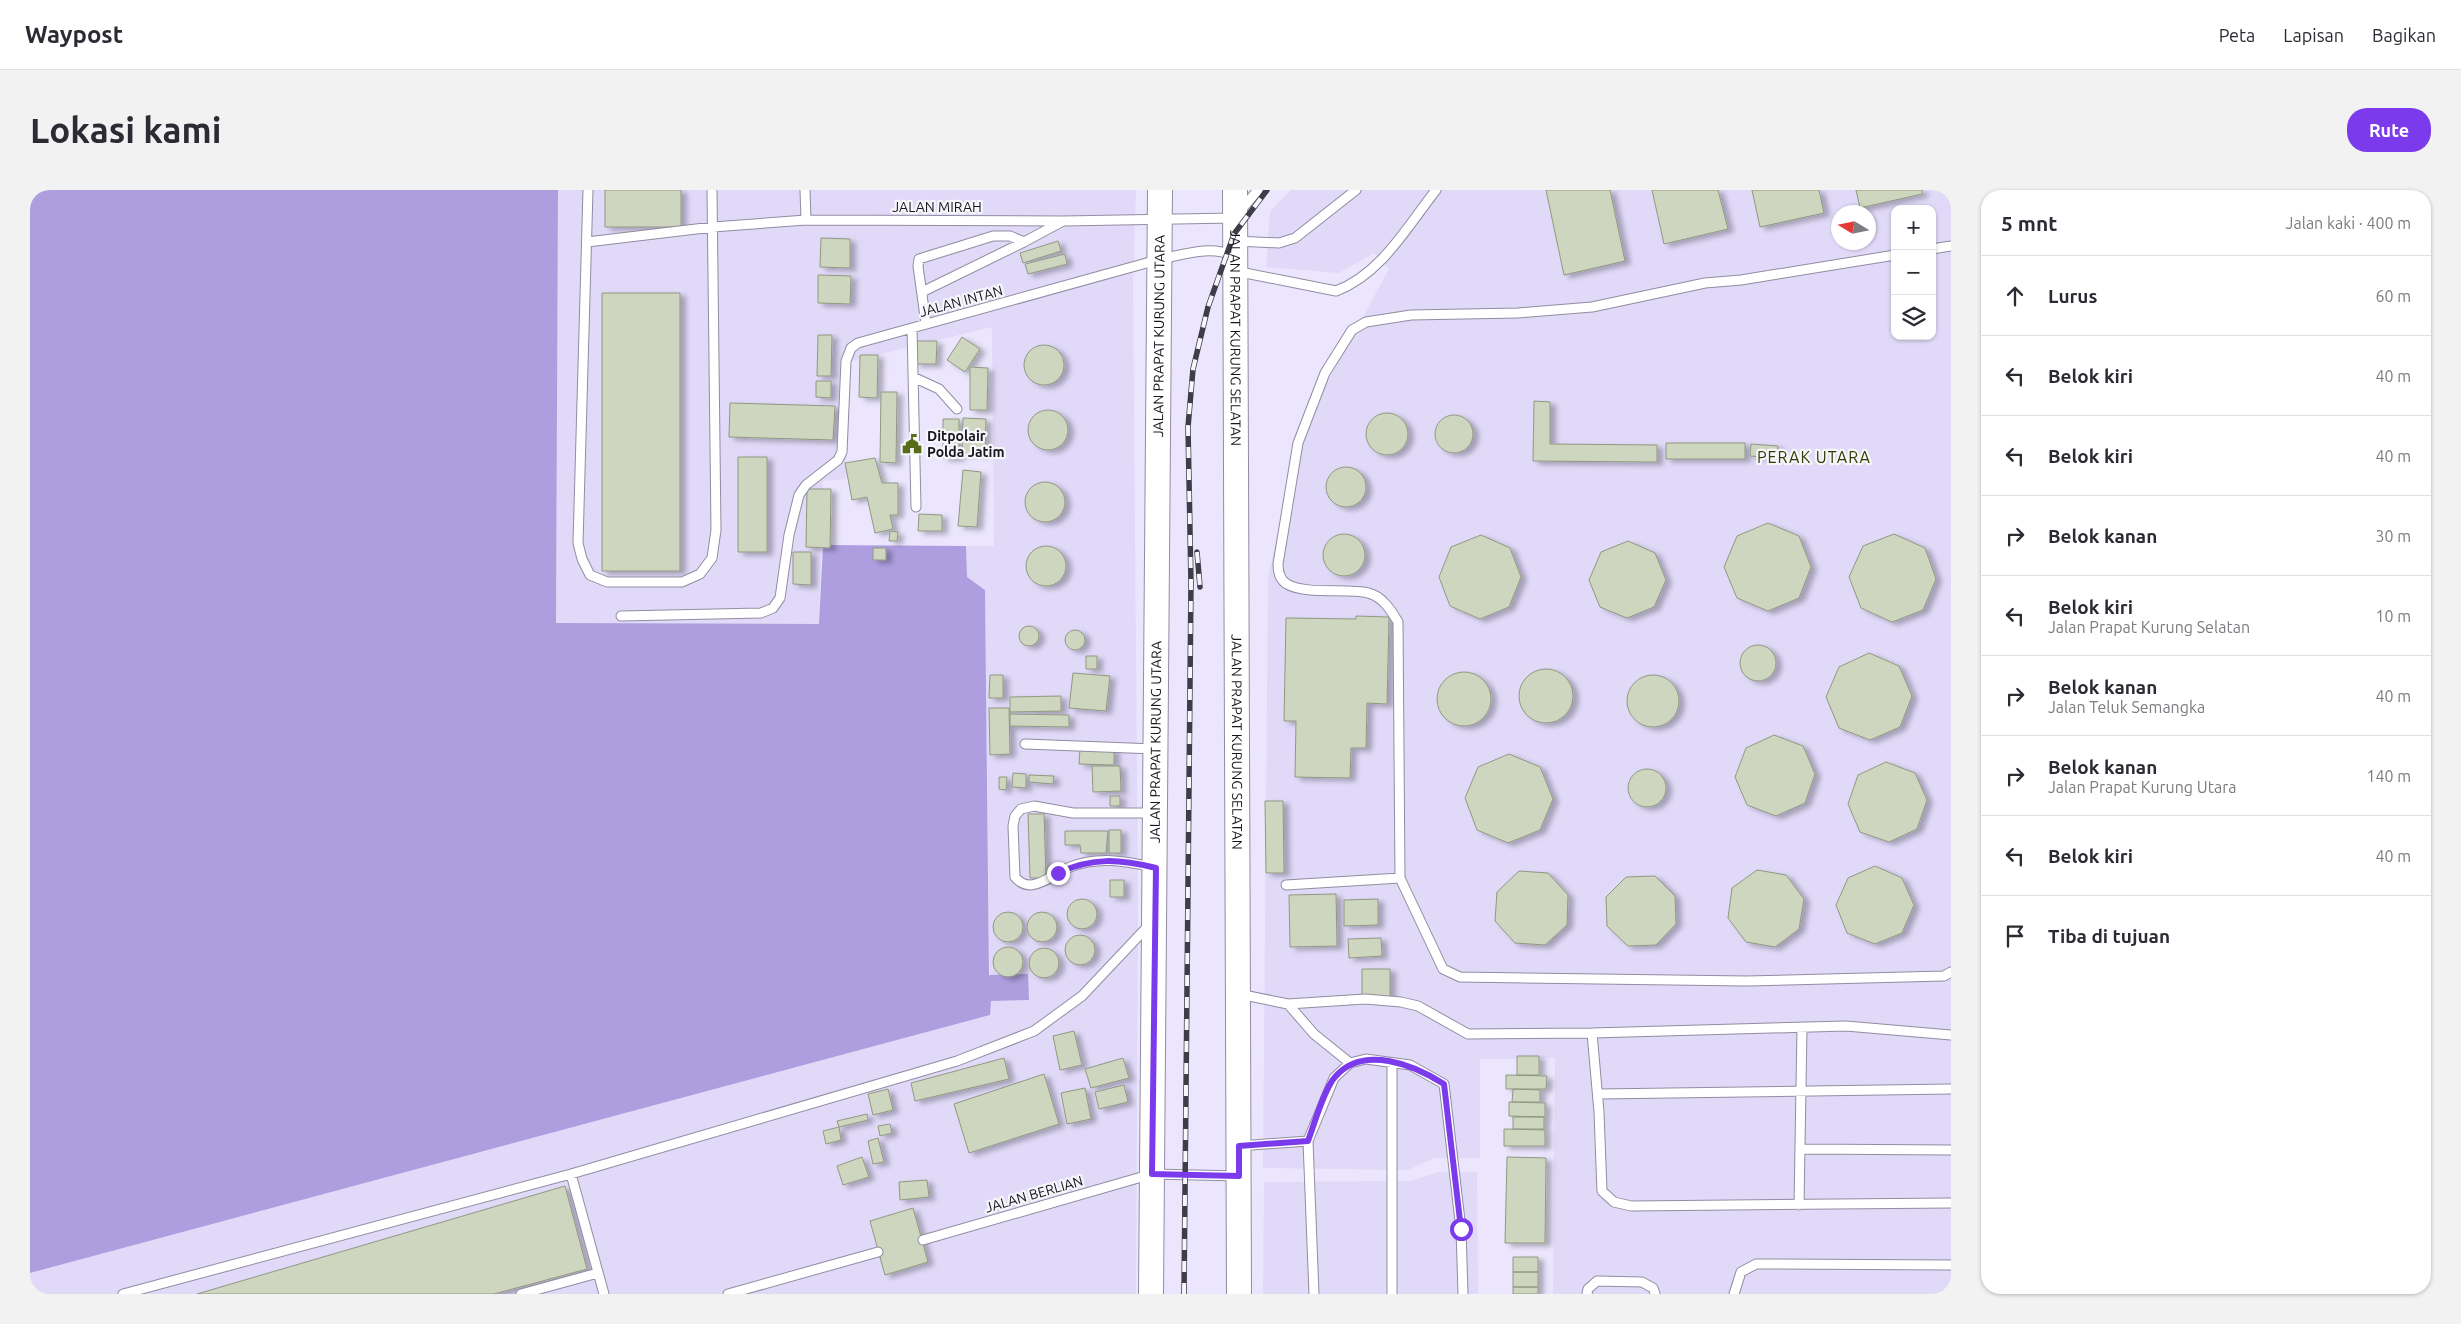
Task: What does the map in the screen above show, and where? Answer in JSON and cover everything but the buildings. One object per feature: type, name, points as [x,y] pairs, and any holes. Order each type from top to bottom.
[{"type":"street","name":"JALAN PRAPAT KURUNG UTARA","points":[[1151,1294],[1156,918],[1160,190]]},
{"type":"street","name":"JALAN PRAPAT KURUNG SELATAN","points":[[1235,190],[1239,1294]]},
{"type":"lane","points":[[588,190],[578,543],[582,559],[590,574],[607,582],[682,582],[700,574],[712,558],[716,530],[712,190]]},
{"type":"lane","points":[[805,190],[806,220]]},
{"type":"lane","points":[[1234,246],[1258,190]]},
{"type":"lane","points":[[1234,246],[1278,243],[1295,238],[1356,190]]},
{"type":"lane","points":[[1234,246],[1336,291],[1363,278],[1376,267],[1436,190]]},
{"type":"lane","name":"JALAN MIRAH","points":[[587,242],[713,227],[806,220],[1063,221],[1161,218],[1234,246]]},
{"type":"lane","points":[[922,292],[1063,221]]},
{"type":"lane","points":[[926,324],[918,266],[919,259],[923,256],[993,236],[1010,236],[1024,242]]},
{"type":"lane","name":"JALAN INTAN","points":[[621,616],[761,613],[773,608],[780,598],[789,535],[799,495],[806,485],[838,460],[842,452],[846,360],[851,348],[858,343],[1161,259],[1205,250],[1226,252],[1234,246]]},
{"type":"lane","points":[[1936,248],[1951,246]]},
{"type":"lane","points":[[1891,256],[1741,280],[1704,283],[1592,307],[1518,313],[1411,314],[1366,322],[1352,330],[1325,373],[1298,443],[1278,564],[1278,574],[1287,584],[1312,590],[1369,593],[1381,599],[1398,622],[1400,878],[1443,969],[1460,977],[1746,981],[1944,976],[1951,972]]},
{"type":"lane","points":[[912,328],[916,507]]},
{"type":"lane","points":[[913,377],[939,389],[957,409]]},
{"type":"lane","points":[[1025,744],[1157,749]]},
{"type":"lane","points":[[1156,813],[1073,814],[1034,806],[1020,809],[1015,816],[1013,826],[1015,876],[1019,882],[1030,885],[1038,884],[1072,866],[1108,860],[1121,860],[1156,868]]},
{"type":"lane","points":[[1286,884],[1400,878]]},
{"type":"lane","points":[[123,1294],[571,1174],[957,1061],[1034,1032],[1082,996],[1156,918]]},
{"type":"lane","points":[[1238,994],[1288,1004],[1365,999],[1401,1002],[1418,1006],[1468,1034],[1592,1033],[1846,1026],[1951,1035]]},
{"type":"lane","points":[[1288,1004],[1314,1034],[1350,1063]]},
{"type":"lane","points":[[1800,1205],[1802,1028]]},
{"type":"lane","points":[[1592,1033],[1598,1094],[1602,1192],[1614,1202],[1631,1206],[1951,1203]]},
{"type":"lane","points":[[1314,1294],[1308,1141],[1334,1078],[1350,1063],[1366,1059],[1410,1065],[1444,1084],[1461,1229],[1463,1294]]},
{"type":"lane","points":[[1392,1063],[1392,1294]]},
{"type":"lane","points":[[1598,1094],[1951,1089]]},
{"type":"lane","points":[[1239,1146],[1308,1141]]},
{"type":"lane","points":[[1802,1149],[1951,1150]]},
{"type":"lane","points":[[571,1174],[604,1294]]},
{"type":"lane","name":"JALAN BERLIAN","points":[[923,1240],[1152,1174],[1239,1176]]},
{"type":"lane","points":[[728,1294],[878,1252]]},
{"type":"lane","points":[[1734,1294],[1742,1272],[1756,1264],[1951,1265]]},
{"type":"lane","points":[[521,1294],[598,1273]]},
{"type":"lane","points":[[1587,1294],[1588,1289],[1597,1281],[1642,1282],[1653,1288],[1655,1294]]},
{"type":"shaded area","points":[[30,190],[558,190],[556,623],[819,624],[823,545],[966,546],[967,577],[985,590],[989,975],[1028,974],[1029,1000],[991,1001],[990,1015],[30,1273]]},
{"type":"shaded area","points":[[558,190],[1136,190],[1133,284],[1138,904],[1136,1294],[30,1294],[30,1273],[990,1015],[985,590],[967,577],[966,546],[994,546],[992,327],[848,362],[846,479],[823,481],[819,624],[556,624]]},
{"type":"shaded area","points":[[1291,190],[1951,190],[1951,1294],[1553,1294],[1555,1058],[1480,1059],[1480,1158],[1434,1158],[1408,1170],[1263,1168],[1268,578],[1284,506],[1312,411],[1389,269],[1374,253],[1339,273],[1266,267],[1270,212]]},
{"type":"shaded area","points":[[1438,1172],[1477,1172],[1478,1294],[1263,1294],[1264,1182],[1411,1181]]},
{"type":"railway","points":[[1184,1294],[1191,583],[1188,427],[1193,369],[1208,307],[1234,234],[1267,190]]},
{"type":"railway","points":[[1197,552],[1200,587]]},
{"type":"place","name":"Ditpolair Polda Jatim","points":[[912,444]]},
{"type":"district","name":"PERAK UTARA","points":[[1814,457]]},
{"type":"route","points":[[1058,873],[1072,866],[1108,860],[1121,860],[1156,868],[1152,1174],[1239,1176],[1239,1146],[1308,1141],[1334,1078],[1350,1063],[1366,1059],[1410,1065],[1444,1084],[1461,1229]]}]
